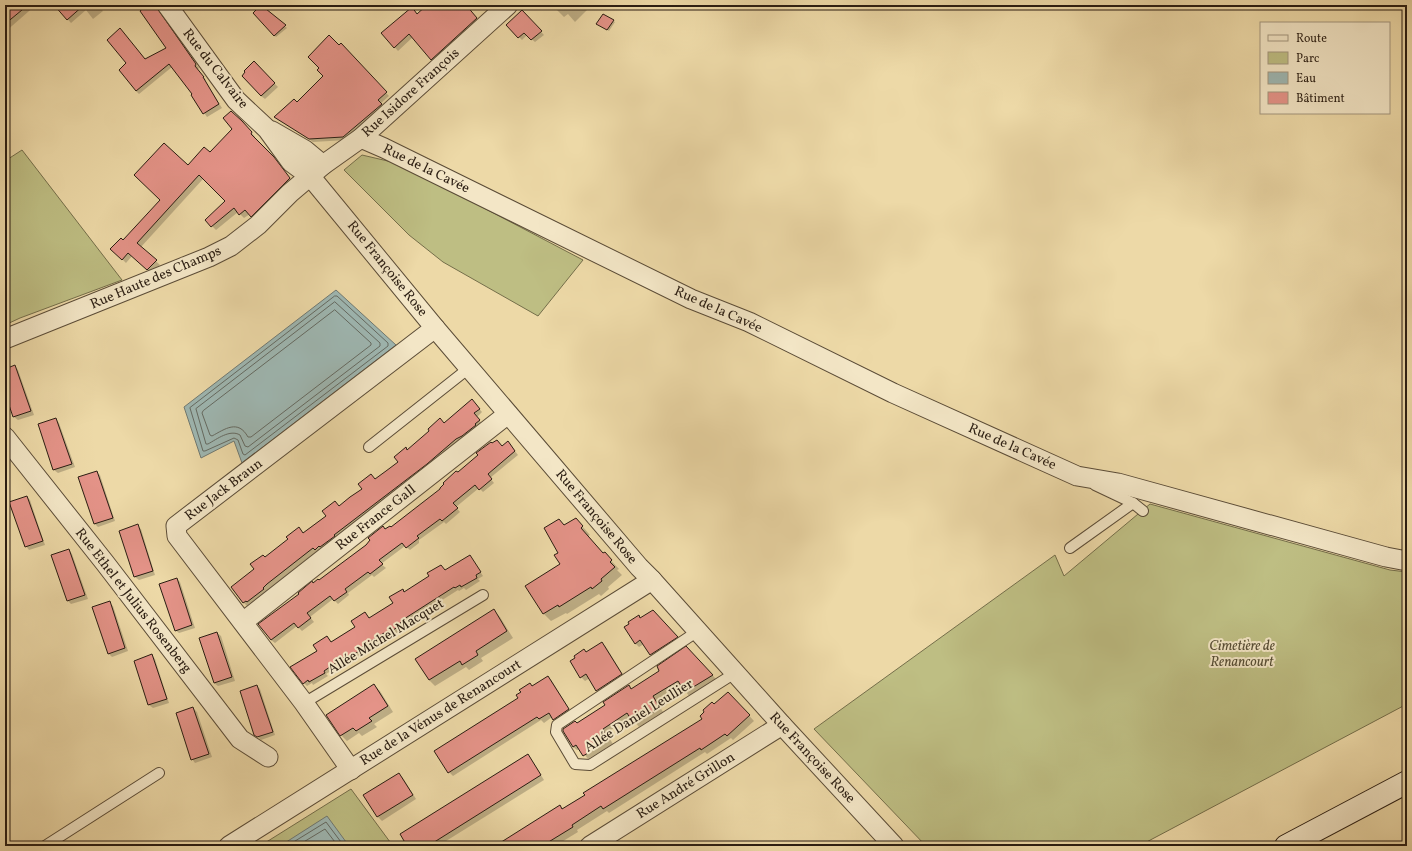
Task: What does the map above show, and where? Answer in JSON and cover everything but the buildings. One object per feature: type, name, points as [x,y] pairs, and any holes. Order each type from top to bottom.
[{"type":"main road","points":[[1286,846],[1407,782]]},
{"type":"street","name":"Rue du Calvaire","points":[[167,5],[236,100],[267,129],[290,162],[317,171]]},
{"type":"street","name":"Rue Isidore François","points":[[317,171],[361,138],[508,5]]},
{"type":"street","name":"Rue de la Cavée","points":[[361,138],[691,299],[749,322],[893,393],[1077,476],[1118,484],[1386,557],[1407,561]]},
{"type":"street","name":"Rue Françoise Rose","points":[[317,171],[435,328],[508,414],[639,567],[894,846]]},
{"type":"street","name":"Rue Haute des Champs","points":[[5,339],[209,257],[231,246],[258,225],[290,193],[317,171]]},
{"type":"street","name":"Rue Jack Braun","points":[[351,770],[304,704],[177,536],[176,526],[435,328]]},
{"type":"street","name":"Rue France Gall","points":[[243,622],[508,414]]},
{"type":"street","name":"Rue Ethel et Julius Rosenberg","points":[[5,437],[105,563],[240,739],[268,757]]},
{"type":"street","name":"Rue de la Vénus de Renancourt","points":[[229,846],[652,580]]},
{"type":"street","name":"Rue André Grillon","points":[[590,846],[782,725]]},
{"type":"lane","points":[[369,447],[469,368]]},
{"type":"lane","points":[[1077,476],[1133,503],[1143,511]]},
{"type":"lane","points":[[1070,548],[1133,503]]},
{"type":"lane","name":"Allée Michel Macquet","points":[[304,704],[483,595]]},
{"type":"lane","name":"Allée Daniel Leullier","points":[[698,631],[557,725],[556,732],[575,764],[590,765],[735,673]]},
{"type":"lane","points":[[45,846],[159,773]]},
{"type":"green space","points":[[22,150],[122,280],[5,325],[5,161]]},
{"type":"green space","points":[[362,155],[392,162],[444,187],[583,260],[538,316],[443,262],[409,235],[344,170]]},
{"type":"green space","name":"Cimetière de Renancourt","points":[[1150,504],[1390,570],[1407,572],[1407,704],[1139,846],[926,846],[814,729],[1055,555],[1064,576]]},
{"type":"green space","points":[[351,789],[393,846],[260,846]]},
{"type":"water","points":[[336,290],[396,345],[242,463],[234,441],[201,458],[184,407]]},
{"type":"water","points":[[327,816],[349,846],[280,846]]}]
